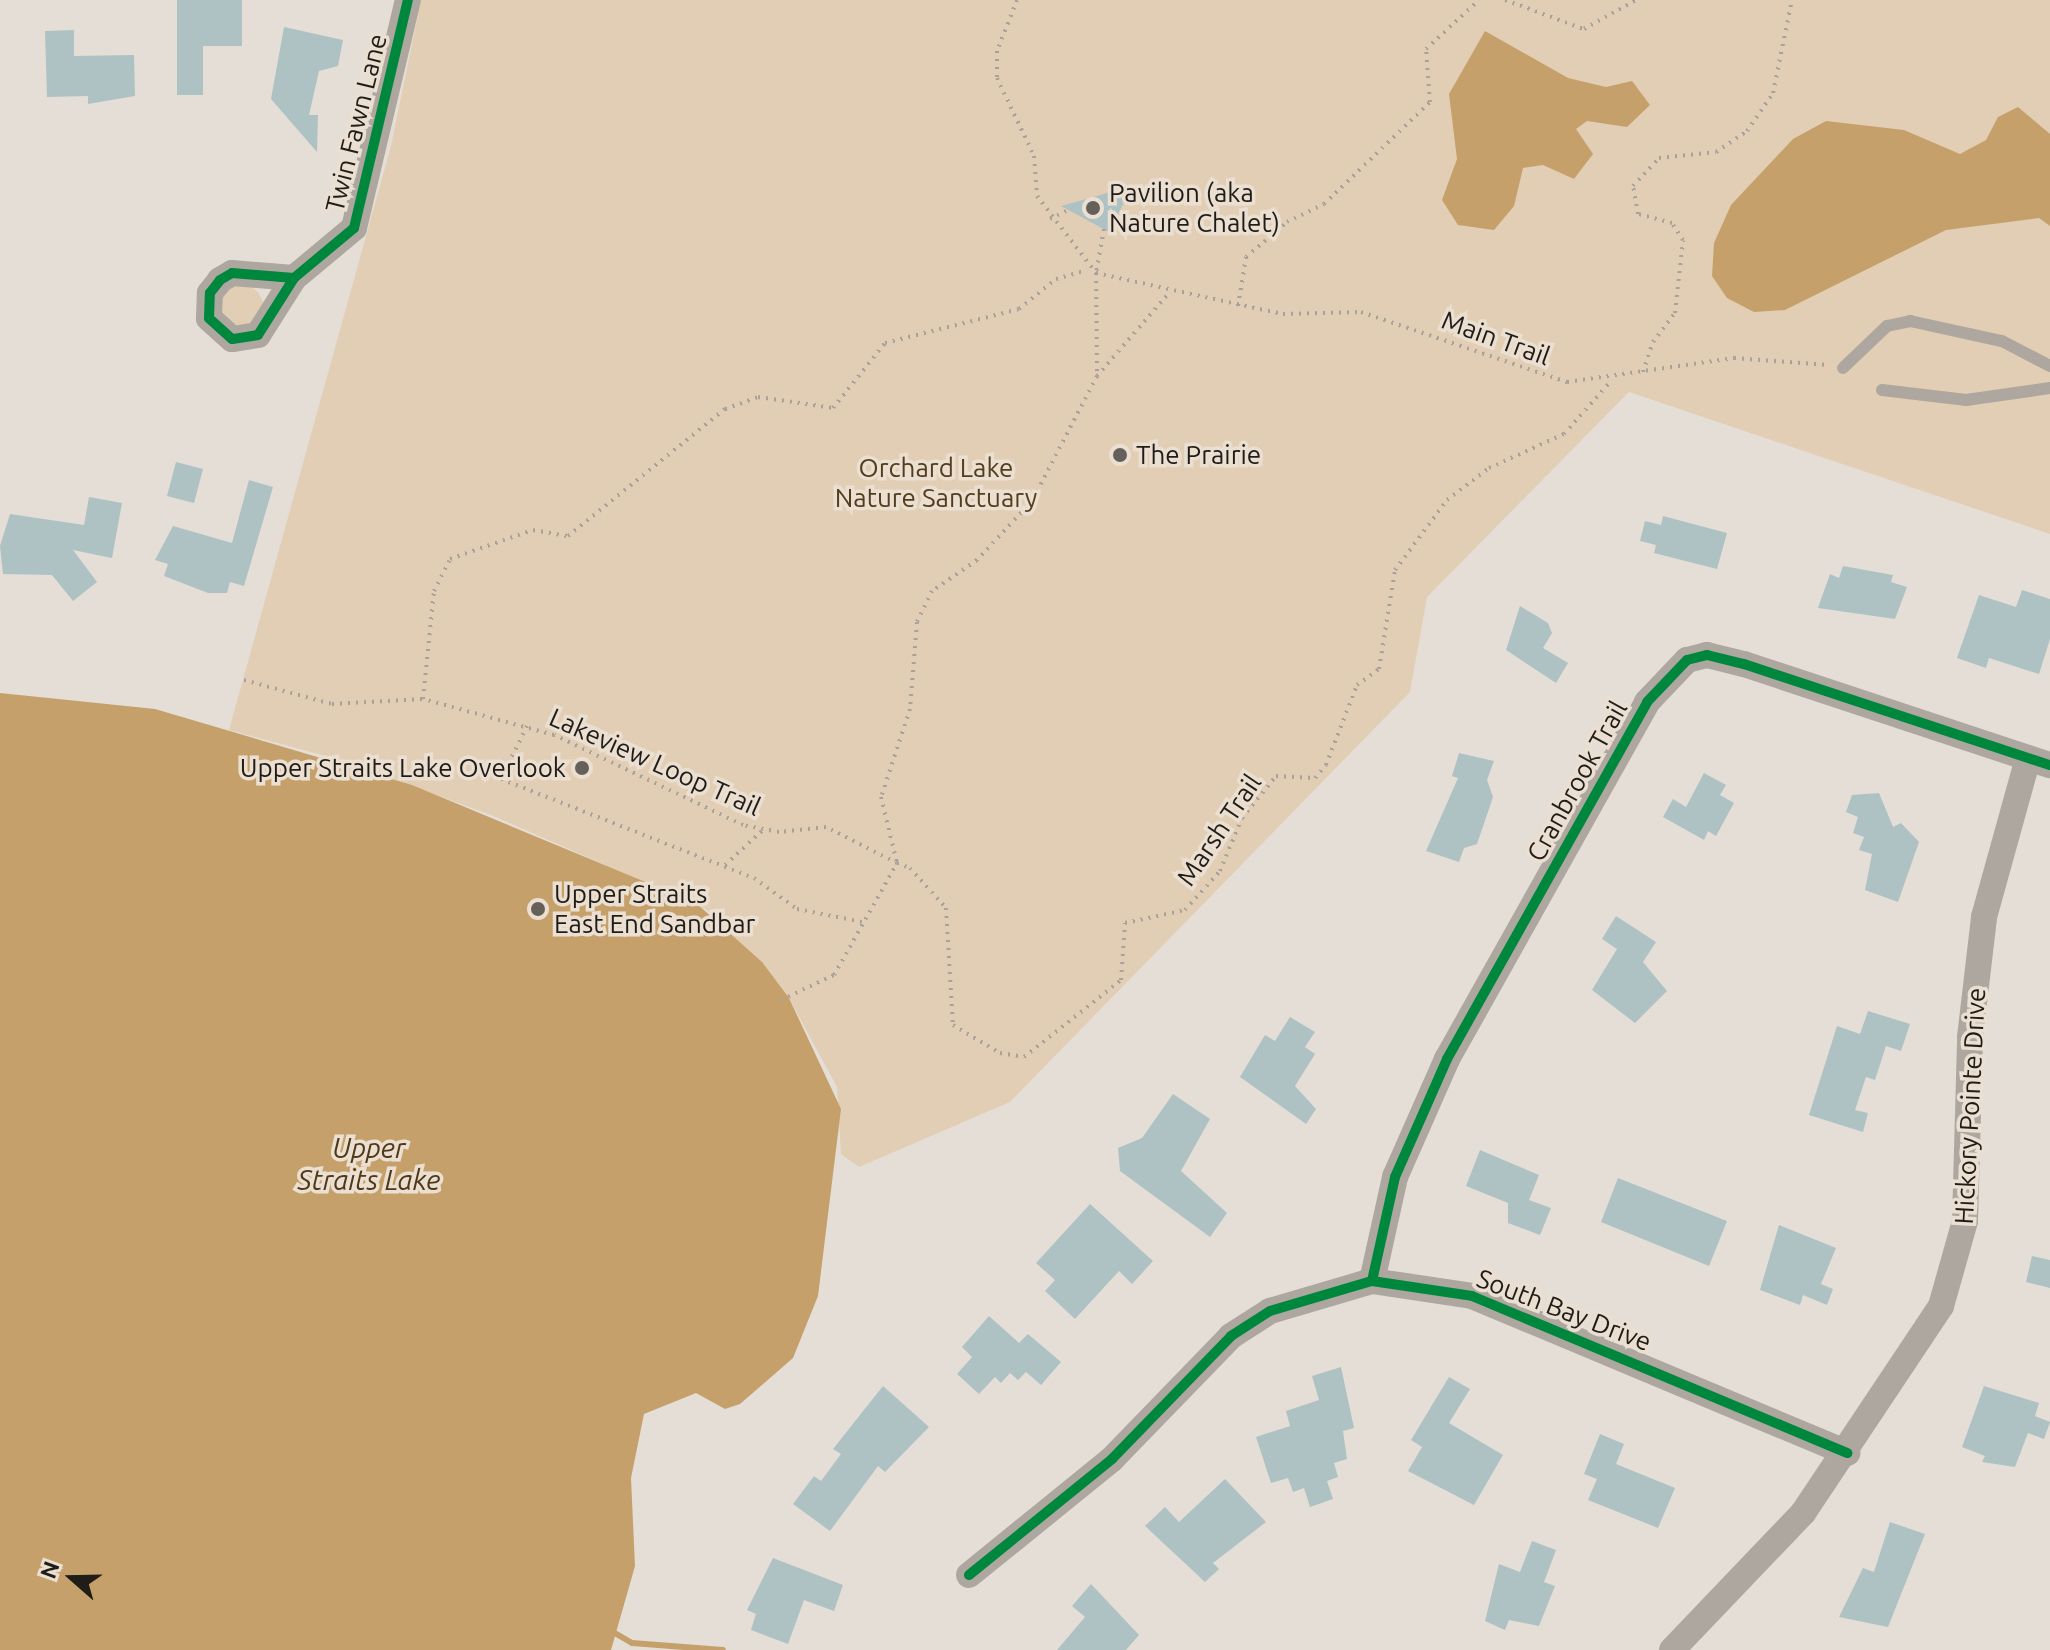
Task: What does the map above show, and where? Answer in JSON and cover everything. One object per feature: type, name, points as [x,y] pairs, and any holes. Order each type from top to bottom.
[{"type":"street","name":"Twin Fawn Lane","points":[[294,278],[354,228],[408,0]]},
{"type":"street","name":"Cranbrook Trail","points":[[1372,1281],[1395,1177],[1447,1059],[1647,702],[1673,671],[1707,655],[1744,664],[2039,761]]},
{"type":"street","name":"Hickory Pointe Drive","points":[[1672,1650],[1803,1513],[1847,1453],[1941,1306],[1957,1262],[1970,1166],[1970,1037],[1984,917],[2039,761]]},
{"type":"street","name":"South Bay Drive","points":[[969,1575],[1112,1459],[1231,1336],[1270,1311],[1372,1281],[1472,1296],[1847,1453]]},
{"type":"lane","points":[[1843,368],[1887,326],[1910,321],[2002,341],[2050,366]]},
{"type":"lane","points":[[1882,390],[1966,400],[2050,388]]},
{"type":"path","points":[[1017,0],[997,51],[997,78],[1034,156],[1037,196],[1087,270]]},
{"type":"path","points":[[1238,306],[1246,257],[1287,222],[1324,204],[1430,102],[1426,49],[1479,0]]},
{"type":"path","points":[[1505,0],[1584,29],[1636,0]]},
{"type":"path","points":[[1643,372],[1653,342],[1675,313],[1683,240],[1672,223],[1633,208],[1633,186],[1659,158],[1716,152],[1747,131],[1773,93],[1792,0]]},
{"type":"path","points":[[1050,219],[1068,210]]},
{"type":"path","points":[[1097,376],[1096,273],[1104,229]]},
{"type":"path","points":[[423,699],[434,591],[450,559],[533,530],[568,536],[725,409],[758,397],[833,408],[848,398],[885,343],[1019,309],[1056,279],[1087,270],[1096,273]]},
{"type":"path","points":[[781,1000],[805,993],[834,975],[867,923],[897,863],[881,797],[910,709],[917,622],[932,591],[977,560],[1032,501],[1097,376],[1169,293]]},
{"type":"path","points":[[527,726],[501,779],[561,808],[619,821],[693,860],[725,866],[797,909],[867,923]]},
{"type":"path","points":[[582,768],[588,753]]},
{"type":"path","points":[[725,866],[764,829]]},
{"type":"green space","name":"Orchard Lake Nature Sanctuary","points":[[421,0],[2050,0],[2050,534],[1629,392],[1427,597],[1410,692],[1010,1102],[859,1167],[841,1154],[837,1087],[789,998],[707,910],[496,817],[345,761],[229,730],[391,146]]},
{"type":"green space","points":[[242,285],[257,291],[263,306],[257,321],[242,327],[227,321],[221,306],[227,291]]},
{"type":"water","points":[[1485,31],[1568,78],[1606,87],[1632,81],[1650,105],[1627,127],[1587,121],[1576,129],[1593,154],[1574,179],[1543,165],[1523,168],[1514,206],[1494,230],[1458,225],[1442,200],[1457,159],[1449,94]]},
{"type":"water","points":[[2018,107],[2050,134],[2050,226],[2039,218],[1946,230],[1785,310],[1754,312],[1727,298],[1712,276],[1714,243],[1731,205],[1793,139],[1826,121],[1904,130],[1960,154],[1986,140],[1998,117]]},
{"type":"water","name":"Upper Straits Lake","points":[[0,693],[155,709],[412,785],[696,903],[762,962],[789,998],[841,1109],[818,1296],[793,1358],[740,1404],[725,1409],[696,1393],[644,1414],[631,1478],[635,1566],[611,1650],[0,1650]]},
{"type":"building","points":[[177,0],[242,0],[242,46],[203,46],[203,95],[177,95]]},
{"type":"building","points":[[284,27],[343,40],[338,66],[319,71],[309,115],[318,115],[317,152],[271,99]]},
{"type":"building","points":[[74,30],[74,56],[134,55],[135,96],[88,104],[88,96],[47,97],[45,31]]},
{"type":"building","name":"Pavilion (aka Nature Chalet)","points":[[1133,185],[1109,232],[1061,206],[1097,196]]},
{"type":"building","points":[[176,462],[203,469],[194,503],[167,496]]},
{"type":"building","points":[[249,480],[273,487],[244,586],[230,582],[227,593],[208,593],[164,576],[168,564],[155,560],[173,526],[232,543]]},
{"type":"building","points":[[89,497],[122,503],[112,558],[73,550],[97,582],[73,601],[52,575],[3,574],[0,546],[10,514],[84,525]]},
{"type":"building","points":[[1663,516],[1727,533],[1717,569],[1654,553],[1656,545],[1640,541],[1645,521],[1661,525]]},
{"type":"building","points":[[1843,566],[1893,575],[1891,582],[1907,587],[1895,619],[1818,608],[1830,574],[1839,578]]},
{"type":"building","points":[[2022,590],[2050,599],[2050,639],[2039,674],[1989,658],[1986,668],[1957,658],[1979,595],[2016,607]]},
{"type":"building","points":[[1520,606],[1548,623],[1552,633],[1543,648],[1568,663],[1556,683],[1506,650]]},
{"type":"building","points":[[1459,753],[1494,761],[1487,780],[1493,797],[1477,844],[1464,848],[1459,862],[1426,851],[1458,778],[1452,776]]},
{"type":"building","points":[[1704,773],[1726,785],[1720,795],[1734,803],[1716,836],[1708,831],[1704,840],[1663,817],[1673,799],[1686,807]]},
{"type":"building","points":[[1879,793],[1893,827],[1901,823],[1919,842],[1898,902],[1865,890],[1872,854],[1859,850],[1864,837],[1853,833],[1858,817],[1846,812],[1852,795]]},
{"type":"building","points":[[1616,916],[1656,942],[1643,962],[1667,991],[1635,1023],[1592,990],[1617,949],[1602,939]]},
{"type":"building","points":[[1868,1011],[1910,1024],[1901,1051],[1886,1046],[1875,1080],[1866,1077],[1855,1110],[1868,1113],[1863,1132],[1809,1115],[1837,1026],[1860,1034]]},
{"type":"building","points":[[1290,1017],[1315,1032],[1305,1047],[1315,1054],[1295,1086],[1316,1109],[1306,1124],[1240,1077],[1265,1035],[1275,1041]]},
{"type":"building","points":[[1173,1094],[1210,1119],[1181,1171],[1227,1213],[1210,1237],[1120,1171],[1118,1148],[1142,1138]]},
{"type":"building","points":[[1480,1150],[1539,1175],[1529,1200],[1551,1208],[1540,1235],[1508,1223],[1508,1203],[1466,1186]]},
{"type":"building","points":[[1618,1178],[1727,1221],[1709,1266],[1601,1222]]},
{"type":"building","points":[[1090,1204],[1153,1261],[1132,1284],[1119,1271],[1075,1319],[1045,1291],[1055,1280],[1036,1263]]},
{"type":"building","points":[[1779,1225],[1836,1248],[1821,1284],[1833,1289],[1827,1305],[1803,1295],[1800,1305],[1760,1290]]},
{"type":"building","points":[[2032,1256],[2050,1260],[2050,1288],[2026,1282]]},
{"type":"building","points":[[989,1316],[1019,1343],[1028,1334],[1061,1362],[1041,1385],[1026,1372],[1018,1380],[1010,1373],[1001,1383],[995,1377],[979,1394],[957,1374],[972,1357],[962,1347]]},
{"type":"building","points":[[1341,1367],[1354,1428],[1343,1431],[1347,1459],[1334,1463],[1338,1477],[1327,1481],[1333,1499],[1310,1507],[1304,1488],[1293,1492],[1288,1478],[1271,1483],[1256,1437],[1290,1426],[1286,1411],[1319,1400],[1312,1376]]},
{"type":"building","points":[[1449,1377],[1470,1389],[1449,1423],[1503,1455],[1474,1505],[1408,1471],[1422,1447],[1411,1440]]},
{"type":"building","points":[[883,1386],[929,1427],[885,1472],[878,1466],[830,1531],[793,1504],[814,1476],[821,1481],[841,1454],[833,1449]]},
{"type":"building","points":[[1984,1386],[2039,1403],[2035,1416],[2050,1422],[2044,1439],[2028,1433],[2015,1467],[1982,1462],[1985,1456],[1962,1447]]},
{"type":"building","points":[[1600,1434],[1624,1444],[1616,1464],[1675,1488],[1658,1528],[1588,1500],[1597,1479],[1584,1474]]},
{"type":"building","points":[[1225,1479],[1266,1522],[1213,1563],[1219,1569],[1205,1582],[1145,1526],[1165,1507],[1179,1522]]},
{"type":"building","points":[[1890,1522],[1925,1534],[1888,1627],[1839,1617],[1863,1568],[1874,1572]]},
{"type":"building","points":[[1532,1541],[1556,1550],[1544,1582],[1555,1586],[1539,1626],[1509,1620],[1505,1630],[1485,1621],[1499,1564],[1520,1572]]},
{"type":"building","points":[[773,1558],[843,1585],[834,1611],[804,1600],[788,1644],[751,1630],[756,1614],[747,1610]]},
{"type":"building","points":[[1091,1584],[1139,1635],[1126,1650],[1057,1650],[1085,1617],[1072,1606]]},
{"type":"waterway","points":[[613,1632],[632,1643],[723,1650]]},
{"type":"cycle path","points":[[294,278],[258,335],[232,339],[209,318],[210,293],[220,280],[232,273],[294,278],[354,228],[408,0]]},
{"type":"cycle path","points":[[1372,1281],[1395,1177],[1447,1059],[1647,702],[1687,660],[1707,655],[1744,664],[2050,765]]},
{"type":"cycle path","points":[[969,1575],[1112,1459],[1231,1336],[1270,1311],[1372,1281],[1472,1296],[1847,1453]]},
{"type":"place","name":"Pavilion (aka Nature Chalet)","points":[[1093,208]]},
{"type":"place","name":"The Prairie","points":[[1120,455]]},
{"type":"place","name":"Upper Straits Lake Overlook","points":[[582,768]]},
{"type":"place","name":"Upper Straits East End Sandbar","points":[[538,909]]}]
